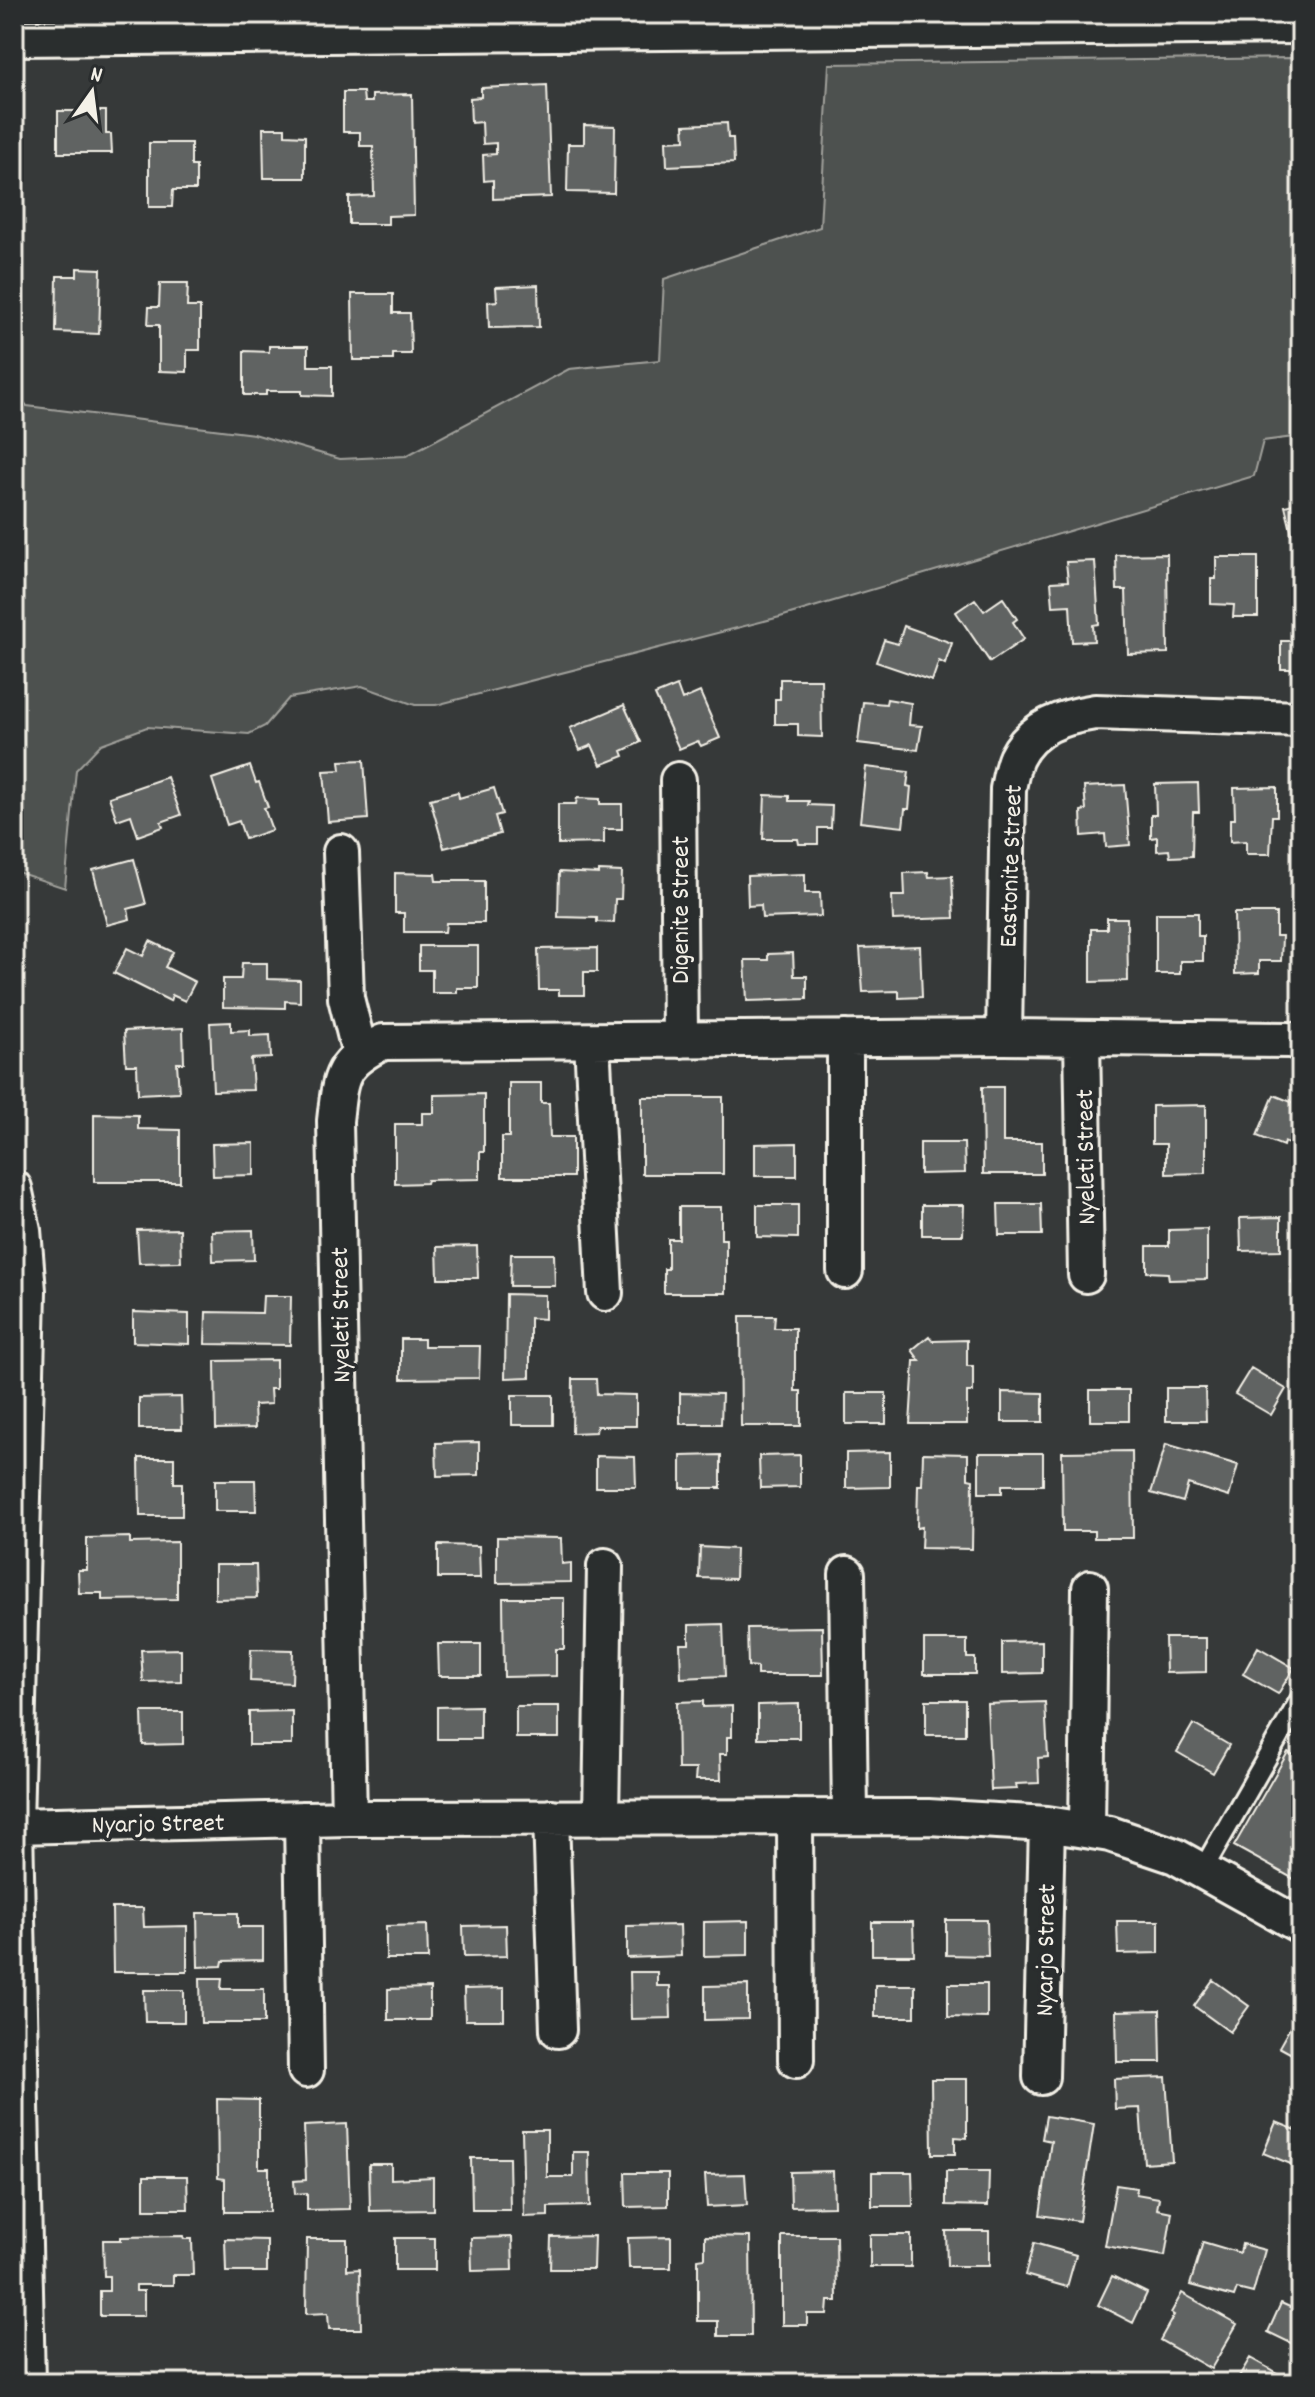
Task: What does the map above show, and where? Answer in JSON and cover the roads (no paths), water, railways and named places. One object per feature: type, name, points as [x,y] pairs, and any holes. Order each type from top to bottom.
[{"type":"street","points":[[14,38],[488,24],[1301,26]]},
{"type":"street","name":"Eastonite Street","points":[[1004,1037],[1008,789],[1016,759],[1033,735],[1062,718],[1095,712],[1301,719]]},
{"type":"street","name":"Digenite Street","points":[[678,780],[680,1040]]},
{"type":"street","points":[[341,852],[346,998],[360,1054],[383,1042],[1004,1037],[1291,1040],[1301,1043]]},
{"type":"street","points":[[845,1038],[845,1271]]},
{"type":"street","name":"Nyeleti Street","points":[[1082,1038],[1086,1275]]},
{"type":"street","points":[[592,1041],[605,1293]]},
{"type":"street","name":"Nyeleti Street","points":[[349,1818],[335,1121],[338,1088],[347,1066],[360,1054]]},
{"type":"street","points":[[14,1188],[23,1230],[15,1826],[27,2383]]},
{"type":"street","points":[[601,1818],[605,1566]]},
{"type":"street","points":[[847,1574],[850,1817]]},
{"type":"street","points":[[1087,1830],[1090,1588]]},
{"type":"street","points":[[551,1817],[558,2030]]},
{"type":"street","name":"Nyarjo Street","points":[[15,1826],[551,1817],[928,1817],[1047,1824],[1110,1834],[1175,1856],[1301,1926]]},
{"type":"street","points":[[795,1817],[796,2060]]},
{"type":"street","points":[[302,1819],[306,2070]]},
{"type":"street","name":"Nyarjo Street","points":[[1041,2077],[1047,1824]]},
{"type":"lane","points":[[1202,1871],[1301,1698]]}]
